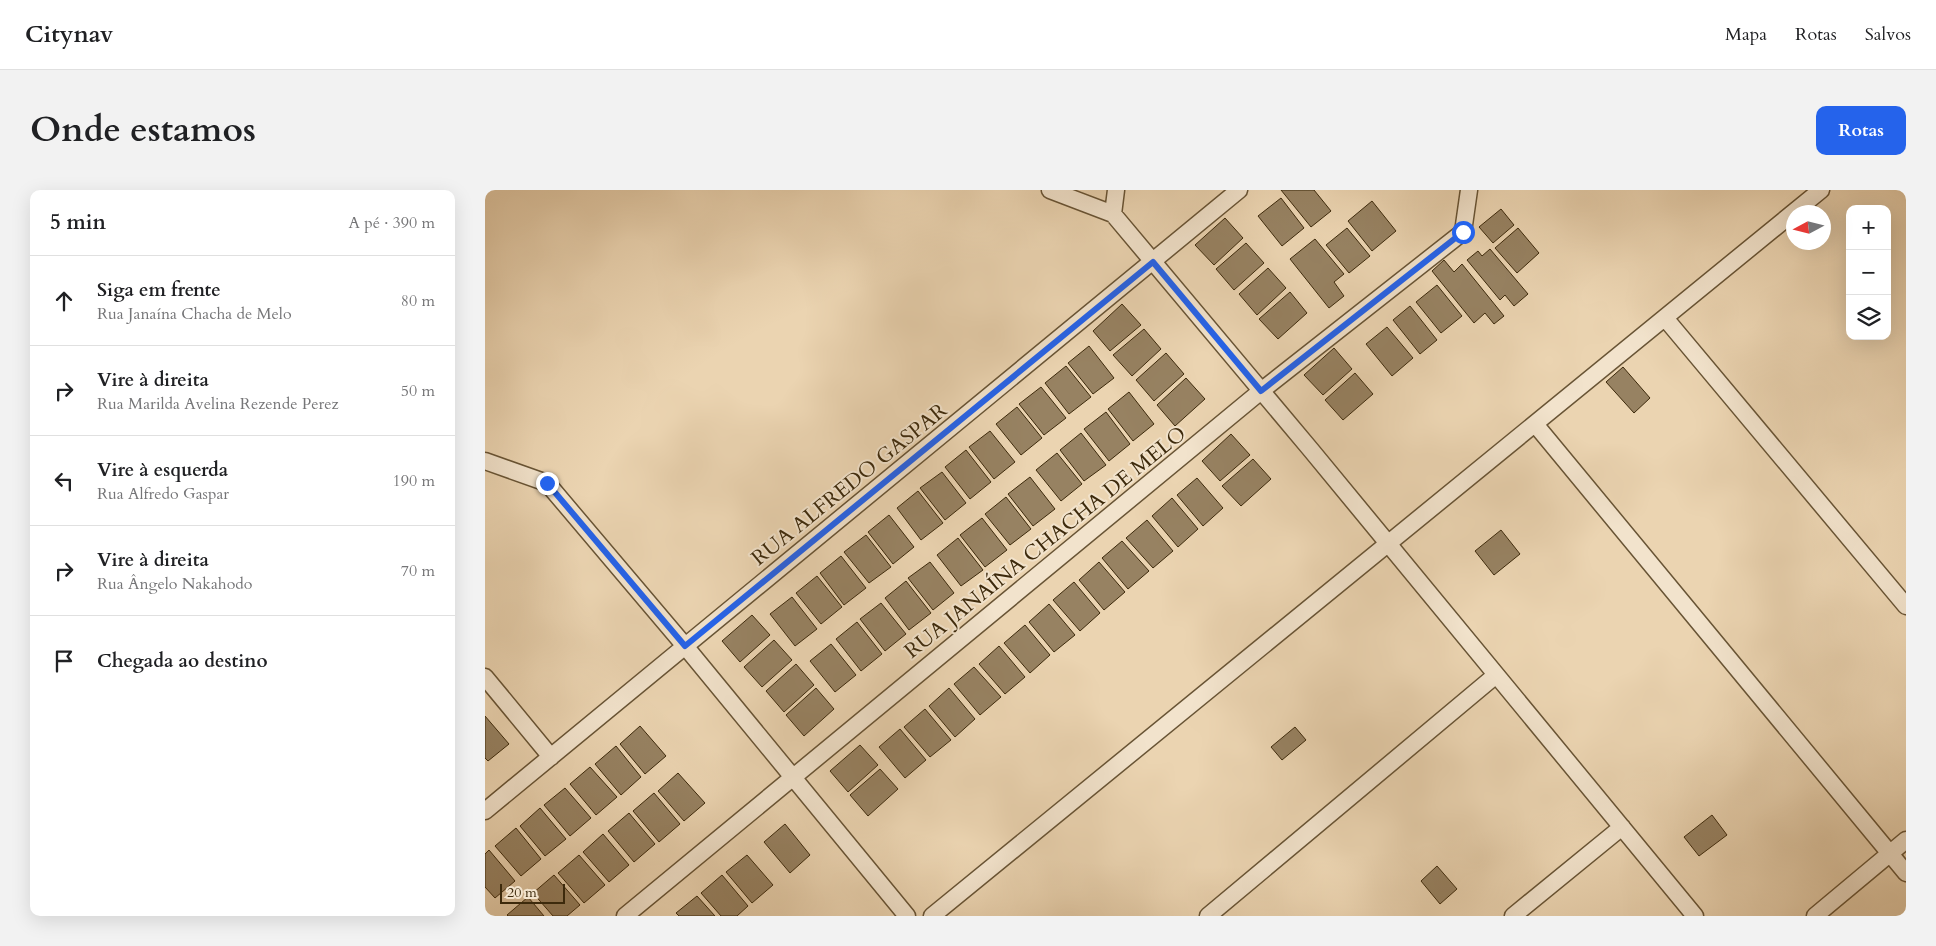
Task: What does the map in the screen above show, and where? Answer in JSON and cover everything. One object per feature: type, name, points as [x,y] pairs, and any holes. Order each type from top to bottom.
[{"type":"street","points":[[1050,190],[1113,214],[1311,450],[1695,916]]},
{"type":"street","points":[[1113,214],[1117,190]]},
{"type":"street","name":"RUA ALFREDO GASPAR","points":[[485,811],[1239,190]]},
{"type":"street","name":"RUA JANAÍNA CHACHA DE MELO","points":[[625,916],[1261,391],[1463,232],[1469,190]]},
{"type":"street","points":[[933,916],[1821,190]]},
{"type":"street","points":[[1665,318],[1906,606]]},
{"type":"street","points":[[1535,424],[1906,873]]},
{"type":"street","points":[[485,461],[547,483],[685,646],[907,916]]},
{"type":"street","points":[[1208,916],[1496,675]]},
{"type":"street","points":[[485,677],[551,757]]},
{"type":"street","points":[[1513,916],[1622,827]]},
{"type":"street","points":[[1815,916],[1906,840]]},
{"type":"building","points":[[1281,190],[1314,190],[1331,211],[1311,227]]},
{"type":"building","points":[[1281,198],[1304,228],[1282,246],[1258,216]]},
{"type":"building","points":[[1372,201],[1396,231],[1372,251],[1348,221]]},
{"type":"building","points":[[1501,209],[1514,225],[1493,243],[1479,227]]},
{"type":"building","points":[[1225,218],[1243,238],[1214,265],[1195,245]]},
{"type":"building","points":[[1347,228],[1370,256],[1349,273],[1326,245]]},
{"type":"building","points":[[1518,228],[1539,253],[1517,273],[1495,248]]},
{"type":"building","points":[[1315,239],[1344,274],[1334,282],[1344,296],[1329,308],[1290,259]]},
{"type":"building","points":[[1246,243],[1264,263],[1234,290],[1216,269]]},
{"type":"building","points":[[1490,249],[1528,294],[1514,306],[1505,295],[1500,300],[1467,260],[1478,251],[1482,256]]},
{"type":"building","points":[[1444,260],[1454,272],[1462,264],[1504,316],[1494,324],[1485,313],[1474,323],[1432,271]]},
{"type":"building","points":[[1268,268],[1286,288],[1257,315],[1239,294]]},
{"type":"building","points":[[1437,285],[1462,316],[1441,333],[1416,302]]},
{"type":"building","points":[[1290,292],[1307,313],[1278,339],[1259,319]]},
{"type":"building","points":[[1122,304],[1141,325],[1110,351],[1093,331]]},
{"type":"building","points":[[1410,306],[1437,340],[1420,354],[1393,320]]},
{"type":"building","points":[[1387,327],[1413,358],[1392,376],[1366,344]]},
{"type":"building","points":[[1144,329],[1161,349],[1132,376],[1113,355]]},
{"type":"building","points":[[1089,346],[1114,378],[1093,394],[1068,363]]},
{"type":"building","points":[[1334,348],[1352,369],[1323,395],[1304,375]]},
{"type":"building","points":[[1166,353],[1184,374],[1154,401],[1136,380]]},
{"type":"building","points":[[1066,366],[1091,397],[1069,414],[1045,383]]},
{"type":"building","points":[[1623,367],[1650,398],[1634,413],[1606,382]]},
{"type":"building","points":[[1355,373],[1373,394],[1343,420],[1325,400]]},
{"type":"building","points":[[1186,378],[1205,399],[1175,426],[1157,405]]},
{"type":"building","points":[[1041,387],[1066,418],[1044,435],[1019,404]]},
{"type":"building","points":[[1129,392],[1154,424],[1133,441],[1108,409]]},
{"type":"building","points":[[1017,407],[1042,438],[1021,455],[996,424]]},
{"type":"building","points":[[1106,412],[1130,444],[1109,461],[1084,429]]},
{"type":"building","points":[[990,431],[1015,462],[994,479],[969,447]]},
{"type":"building","points":[[1081,433],[1106,465],[1084,481],[1060,450]]},
{"type":"building","points":[[1231,434],[1250,455],[1220,481],[1202,461]]},
{"type":"building","points":[[966,450],[991,482],[970,499],[945,467]]},
{"type":"building","points":[[1057,453],[1082,484],[1061,501],[1036,470]]},
{"type":"building","points":[[1253,459],[1271,479],[1241,506],[1222,486]]},
{"type":"building","points":[[942,472],[966,503],[945,520],[920,488]]},
{"type":"building","points":[[1030,477],[1055,509],[1033,526],[1008,494]]},
{"type":"building","points":[[1197,478],[1223,508],[1203,526],[1177,495]]},
{"type":"building","points":[[918,491],[943,523],[921,540],[897,508]]},
{"type":"building","points":[[1006,497],[1031,529],[1010,545],[985,514]]},
{"type":"building","points":[[1172,498],[1198,529],[1178,547],[1152,516]]},
{"type":"building","points":[[889,515],[914,547],[893,564],[868,532]]},
{"type":"building","points":[[982,518],[1007,550],[985,567],[960,535]]},
{"type":"building","points":[[1147,520],[1173,551],[1153,568],[1126,538]]},
{"type":"building","points":[[1501,530],[1520,554],[1494,575],[1475,551]]},
{"type":"building","points":[[866,535],[891,567],[869,583],[844,552]]},
{"type":"building","points":[[958,538],[983,570],[961,586],[937,555]]},
{"type":"building","points":[[1122,541],[1149,571],[1128,589],[1102,558]]},
{"type":"building","points":[[841,556],[866,588],[844,605],[820,573]]},
{"type":"building","points":[[930,562],[954,593],[933,610],[908,578]]},
{"type":"building","points":[[1099,562],[1125,592],[1104,610],[1079,580]]},
{"type":"building","points":[[817,576],[842,607],[821,624],[796,593]]},
{"type":"building","points":[[906,581],[931,613],[909,630],[885,598]]},
{"type":"building","points":[[1074,582],[1100,613],[1080,631],[1053,600]]},
{"type":"building","points":[[792,597],[817,629],[795,646],[770,614]]},
{"type":"building","points":[[881,603],[906,634],[885,651],[860,619]]},
{"type":"building","points":[[1049,604],[1075,635],[1054,652],[1029,622]]},
{"type":"building","points":[[752,615],[770,635],[740,662],[722,641]]},
{"type":"building","points":[[857,622],[882,654],[861,671],[836,639]]},
{"type":"building","points":[[1025,625],[1050,655],[1030,673],[1004,643]]},
{"type":"building","points":[[774,640],[792,660],[762,687],[744,667]]},
{"type":"building","points":[[831,644],[856,675],[835,692],[810,661]]},
{"type":"building","points":[[999,646],[1025,677],[1005,694],[979,664]]},
{"type":"building","points":[[796,664],[814,685],[784,712],[766,691]]},
{"type":"building","points":[[974,667],[1001,697],[980,715],[954,684]]},
{"type":"building","points":[[816,688],[834,709],[804,736],[786,715]]},
{"type":"building","points":[[949,688],[975,719],[955,737],[929,706]]},
{"type":"building","points":[[925,709],[951,740],[930,757],[904,727]]},
{"type":"building","points":[[485,716],[509,744],[488,761],[485,758]]},
{"type":"building","points":[[640,726],[666,756],[645,774],[620,744]]},
{"type":"building","points":[[1295,727],[1306,740],[1282,760],[1271,747]]},
{"type":"building","points":[[900,729],[926,760],[905,778],[879,747]]},
{"type":"building","points":[[860,745],[878,765],[848,792],[830,771]]},
{"type":"building","points":[[616,746],[641,777],[621,795],[595,764]]},
{"type":"building","points":[[590,767],[617,797],[596,815],[570,784]]},
{"type":"building","points":[[880,769],[898,789],[868,816],[850,795]]},
{"type":"building","points":[[678,773],[705,803],[684,821],[658,791]]},
{"type":"building","points":[[565,788],[591,818],[570,836],[544,805]]},
{"type":"building","points":[[654,793],[680,824],[659,842],[633,811]]},
{"type":"building","points":[[540,808],[566,839],[545,856],[520,826]]},
{"type":"building","points":[[629,813],[655,844],[634,862],[608,831]]},
{"type":"building","points":[[1712,815],[1727,835],[1699,856],[1684,837]]},
{"type":"building","points":[[785,824],[810,855],[790,873],[764,842]]},
{"type":"building","points":[[516,828],[541,859],[521,876],[495,846]]},
{"type":"building","points":[[603,834],[629,865],[609,882],[583,852]]},
{"type":"building","points":[[489,850],[515,881],[495,898],[485,887],[485,854]]},
{"type":"building","points":[[579,855],[605,885],[584,903],[558,873]]},
{"type":"building","points":[[747,855],[773,885],[752,903],[726,872]]},
{"type":"building","points":[[1437,866],[1457,889],[1440,904],[1421,881]]},
{"type":"building","points":[[554,875],[580,905],[567,916],[553,916],[533,893]]},
{"type":"building","points":[[722,875],[748,906],[737,916],[721,916],[701,893]]},
{"type":"building","points":[[697,896],[715,916],[679,916],[676,913]]},
{"type":"building","points":[[528,897],[544,916],[507,915]]},
{"type":"route","points":[[547,483],[685,646],[1153,262],[1261,391],[1463,232]]}]
